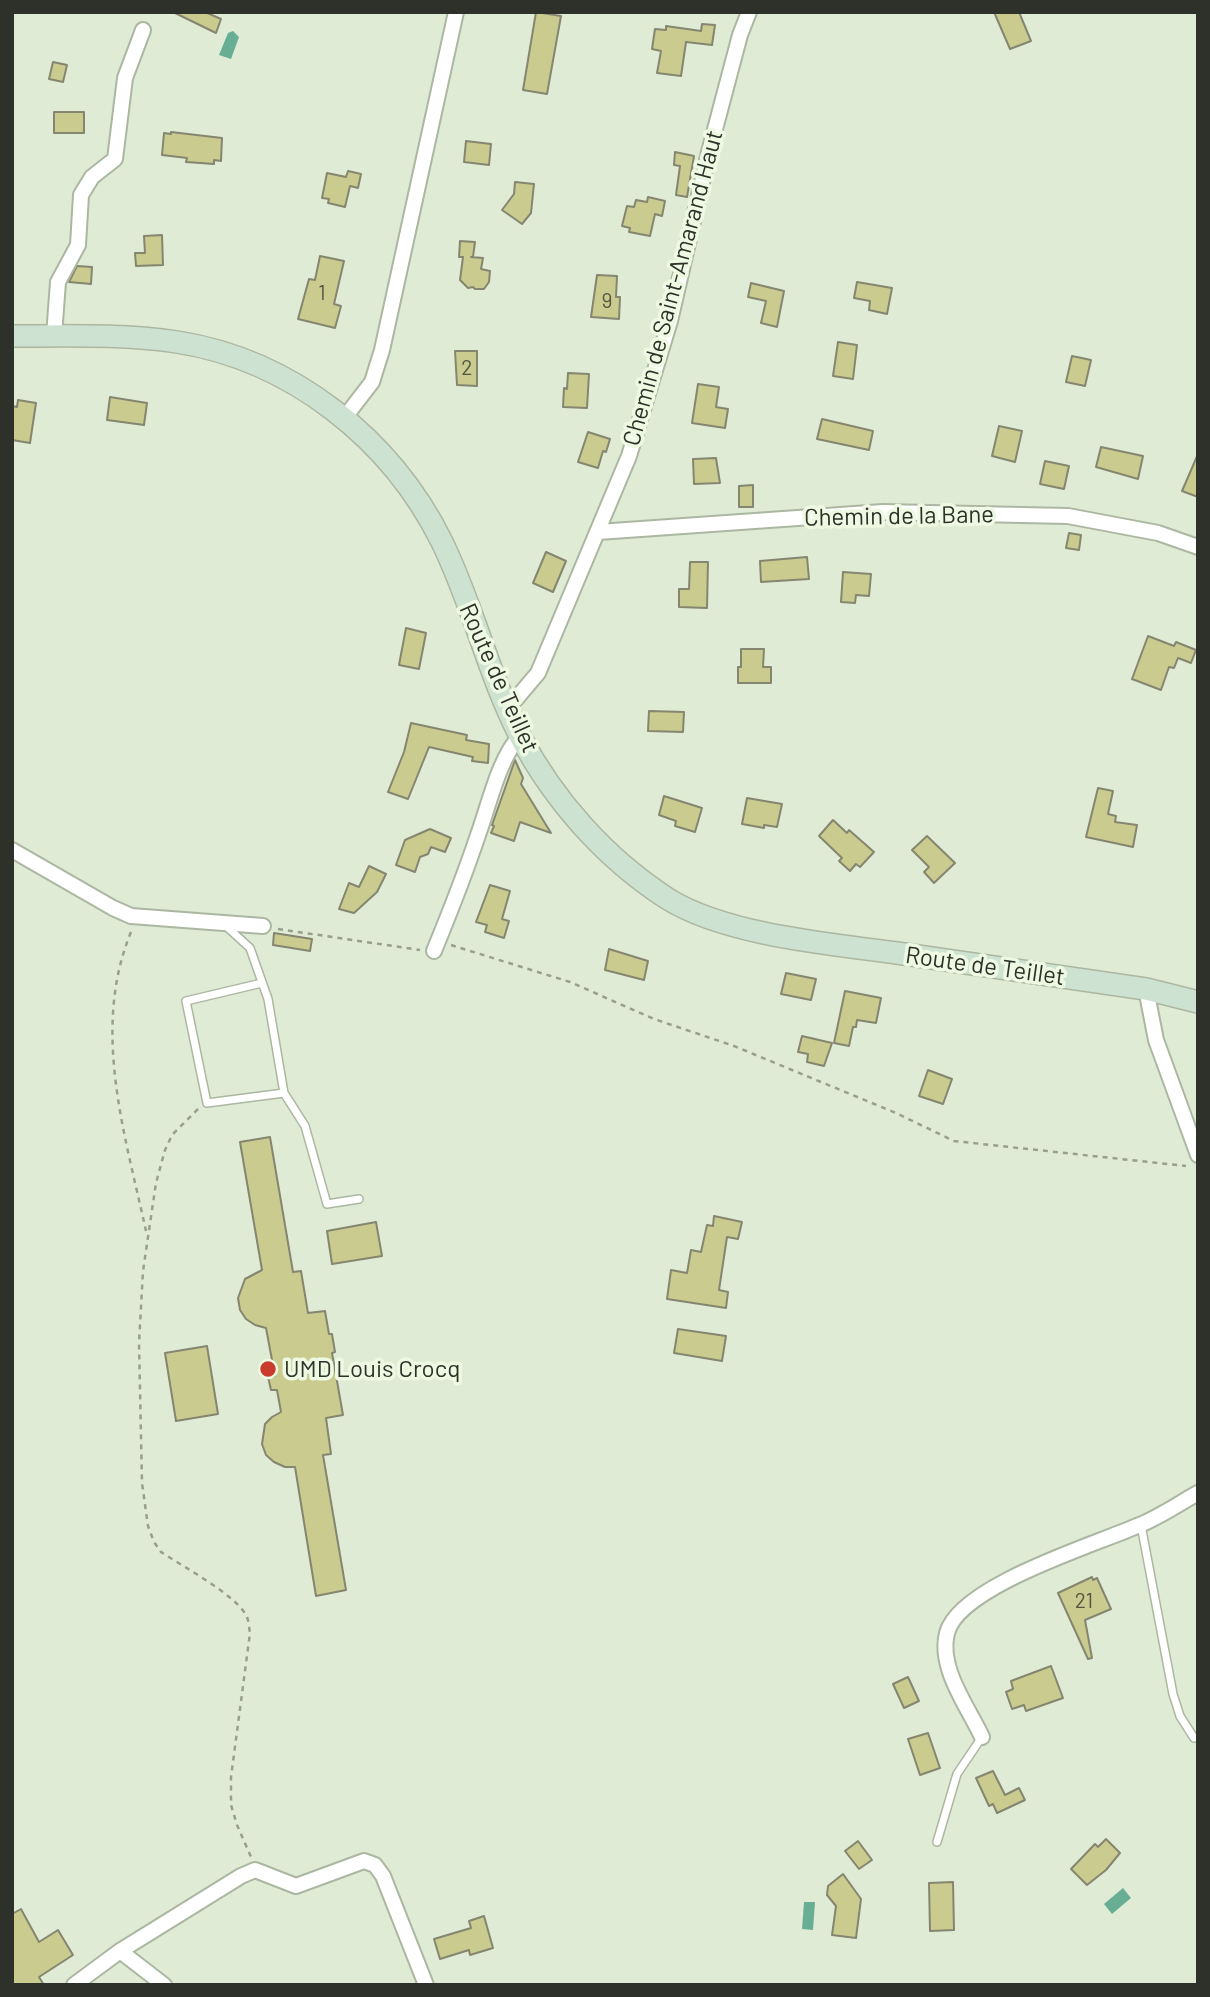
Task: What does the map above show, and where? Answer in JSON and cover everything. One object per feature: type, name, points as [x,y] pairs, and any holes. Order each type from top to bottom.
[{"type":"main road","name":"Route de Teillet","points":[[12,336],[108,336],[179,342],[241,359],[297,384],[345,417],[384,457],[417,497],[443,544],[520,736],[558,796],[620,864],[670,901],[718,921],[789,938],[1146,989],[1198,1002]]},
{"type":"street","points":[[345,417],[372,382],[382,350],[456,12]]},
{"type":"street","name":"Chemin de Saint-Amarand Haut","points":[[507,706],[538,673],[629,456],[670,321],[709,152],[740,35],[749,12]]},
{"type":"street","points":[[54,336],[58,282],[78,245],[81,195],[92,177],[115,159],[125,78],[143,30]]},
{"type":"street","name":"Chemin de la Bane","points":[[598,532],[883,512],[1029,515],[1068,516],[1158,533],[1198,547]]},
{"type":"street","points":[[436,946],[498,777],[512,745],[520,736]]},
{"type":"street","points":[[12,850],[131,916],[263,926]]},
{"type":"street","points":[[1146,989],[1156,1040],[1198,1155]]},
{"type":"street","points":[[982,1737],[950,1671],[945,1648],[947,1633],[954,1616],[1008,1579],[1141,1525],[1198,1493]]},
{"type":"street","points":[[74,1985],[120,1951],[241,1876],[256,1870],[296,1886],[365,1861],[374,1864],[383,1876],[426,1985]]},
{"type":"street","points":[[120,1951],[164,1985]]},
{"type":"lane","points":[[223,923],[250,948],[268,999],[284,1093],[305,1126],[327,1204],[359,1199]]},
{"type":"lane","points":[[262,983],[186,1001],[207,1103],[284,1093]]},
{"type":"lane","points":[[1141,1525],[1173,1694],[1180,1716],[1194,1738]]},
{"type":"lane","points":[[937,1842],[957,1774],[982,1737]]},
{"type":"path","points":[[138,917],[124,948],[115,987],[113,1068],[147,1234]]},
{"type":"path","points":[[263,926],[404,949],[436,946],[569,982],[654,1019],[734,1046],[896,1113],[954,1142],[1198,1167]]},
{"type":"path","points":[[207,1103],[183,1122],[172,1135],[165,1150],[147,1234],[139,1383],[142,1483],[153,1542],[161,1552],[230,1597],[242,1608],[248,1619],[250,1633],[231,1805],[256,1870]]},
{"type":"shaded area","points":[[233,31],[239,37],[231,59],[219,55],[228,33]]},
{"type":"shaded area","points":[[1123,1888],[1131,1898],[1112,1914],[1104,1904]]},
{"type":"shaded area","points":[[804,1902],[815,1902],[813,1930],[802,1929]]},
{"type":"building","points":[[173,12],[205,12],[221,19],[216,33]]},
{"type":"building","points":[[536,12],[561,16],[547,94],[523,90]]},
{"type":"building","points":[[994,12],[1019,12],[1031,41],[1010,49]]},
{"type":"building","points":[[702,24],[715,25],[712,45],[686,42],[681,76],[657,73],[661,51],[652,49],[655,29],[666,30],[666,26],[701,31]]},
{"type":"building","points":[[53,62],[67,65],[63,82],[49,79]]},
{"type":"building","points":[[54,112],[84,112],[84,133],[54,133]]},
{"type":"building","points":[[164,133],[222,138],[221,161],[214,160],[214,164],[186,162],[187,158],[162,155]]},
{"type":"building","points":[[466,141],[491,144],[489,165],[464,162]]},
{"type":"building","points":[[675,152],[694,156],[687,197],[676,195],[680,166],[674,165]]},
{"type":"building","points":[[348,171],[361,174],[358,188],[350,186],[345,207],[328,203],[329,199],[322,198],[327,173],[346,177]]},
{"type":"building","points":[[515,182],[534,184],[531,213],[522,224],[502,210],[514,194]]},
{"type":"building","points":[[648,197],[665,201],[662,216],[655,214],[650,236],[629,232],[630,228],[622,226],[627,206],[634,207],[636,200],[647,202]]},
{"type":"building","points":[[162,235],[163,265],[136,266],[135,253],[145,253],[144,236]]},
{"type":"building","points":[[460,241],[475,242],[471,257],[483,258],[481,269],[490,271],[489,282],[484,289],[468,288],[460,280],[463,257],[459,257]]},
{"type":"building","points":[[320,256],[344,261],[334,304],[341,306],[335,328],[298,319],[309,279],[315,280]]},
{"type":"building","points":[[77,266],[92,267],[91,284],[69,282]]},
{"type":"building","points":[[597,275],[617,276],[619,319],[591,317]]},
{"type":"building","points":[[857,282],[892,288],[887,314],[869,310],[870,301],[854,298]]},
{"type":"building","points":[[751,283],[784,291],[777,327],[761,323],[766,301],[748,297]]},
{"type":"building","points":[[838,342],[857,345],[853,379],[833,376]]},
{"type":"building","points":[[455,351],[477,351],[477,386],[457,385]]},
{"type":"building","points":[[1072,356],[1091,360],[1085,386],[1066,382]]},
{"type":"building","points":[[568,373],[589,374],[587,408],[563,407]]},
{"type":"building","points":[[698,384],[719,387],[716,407],[728,409],[725,428],[692,423]]},
{"type":"building","points":[[110,397],[147,403],[144,425],[107,420]]},
{"type":"building","points":[[18,400],[36,403],[30,443],[12,440],[12,406],[17,407]]},
{"type":"building","points":[[822,419],[873,431],[869,450],[817,439]]},
{"type":"building","points":[[999,426],[1022,431],[1015,462],[992,456]]},
{"type":"building","points":[[588,432],[610,439],[598,468],[578,462]]},
{"type":"building","points":[[1101,447],[1143,456],[1138,479],[1096,467]]},
{"type":"building","points":[[1198,454],[1198,497],[1182,491]]},
{"type":"building","points":[[716,458],[720,483],[694,484],[693,459]]},
{"type":"building","points":[[1045,461],[1069,466],[1064,489],[1040,484]]},
{"type":"building","points":[[753,485],[753,507],[739,507],[739,486]]},
{"type":"building","points":[[1069,533],[1081,535],[1079,550],[1066,548]]},
{"type":"building","points":[[546,552],[566,561],[553,592],[533,583]]},
{"type":"building","points":[[807,557],[809,579],[761,582],[760,561]]},
{"type":"building","points":[[690,562],[708,562],[707,608],[679,607],[679,589],[689,589]]},
{"type":"building","points":[[843,572],[871,574],[869,596],[856,595],[855,603],[841,602]]},
{"type":"building","points":[[406,628],[426,633],[419,669],[399,665]]},
{"type":"building","points":[[1148,636],[1174,646],[1176,642],[1196,650],[1191,663],[1178,658],[1174,668],[1169,667],[1161,690],[1132,679]]},
{"type":"building","points":[[741,649],[764,649],[763,667],[771,667],[771,683],[738,683]]},
{"type":"building","points":[[649,711],[684,712],[683,732],[648,731]]},
{"type":"building","points":[[411,723],[467,735],[466,740],[489,744],[488,763],[472,761],[473,757],[429,747],[408,799],[388,792],[404,752]]},
{"type":"building","points":[[515,760],[523,778],[521,784],[551,833],[520,822],[514,841],[491,833]]},
{"type":"building","points":[[1098,788],[1113,791],[1108,814],[1116,816],[1115,822],[1137,825],[1133,847],[1086,837]]},
{"type":"building","points":[[664,796],[702,808],[695,832],[675,826],[676,821],[659,815]]},
{"type":"building","points":[[747,798],[782,804],[777,827],[764,825],[764,828],[742,824]]},
{"type":"building","points":[[833,820],[874,852],[860,867],[856,864],[850,871],[839,861],[842,858],[819,836]]},
{"type":"building","points":[[430,829],[451,838],[445,852],[431,847],[428,854],[420,857],[415,872],[396,865],[405,840]]},
{"type":"building","points":[[927,836],[955,863],[934,883],[924,872],[929,867],[912,850]]},
{"type":"building","points":[[369,866],[386,874],[377,892],[354,913],[339,909],[349,883],[359,887]]},
{"type":"building","points":[[490,885],[510,891],[502,919],[509,921],[504,938],[485,932],[487,925],[476,922]]},
{"type":"building","points":[[274,933],[312,939],[310,951],[273,945]]},
{"type":"building","points":[[609,949],[648,961],[644,980],[605,970]]},
{"type":"building","points":[[786,973],[816,979],[811,1000],[781,994]]},
{"type":"building","points":[[845,991],[881,998],[876,1023],[857,1020],[849,1046],[834,1043]]},
{"type":"building","points":[[802,1036],[832,1043],[824,1066],[807,1062],[808,1054],[798,1052]]},
{"type":"building","points":[[928,1070],[952,1079],[943,1104],[919,1096]]},
{"type":"building","points":[[270,1137],[293,1272],[301,1271],[308,1313],[325,1311],[329,1334],[332,1334],[335,1352],[332,1353],[343,1415],[326,1418],[331,1454],[323,1455],[346,1590],[316,1596],[295,1467],[285,1467],[274,1462],[266,1455],[262,1444],[265,1424],[281,1412],[277,1390],[271,1390],[268,1377],[275,1376],[266,1328],[246,1319],[240,1310],[238,1298],[245,1279],[262,1270],[240,1142]]},
{"type":"building","points":[[714,1216],[742,1222],[738,1239],[727,1237],[719,1290],[728,1292],[726,1308],[667,1299],[671,1270],[687,1273],[691,1250],[701,1252],[707,1225],[713,1226]]},
{"type":"building","points":[[376,1222],[382,1256],[332,1264],[327,1231]]},
{"type":"building","points":[[678,1329],[726,1336],[722,1361],[674,1353]]},
{"type":"building","points":[[207,1346],[218,1414],[176,1421],[165,1353]]},
{"type":"building","points":[[1092,1577],[1093,1580],[1097,1578],[1111,1609],[1085,1620],[1092,1658],[1088,1659],[1058,1593]]},
{"type":"building","points":[[1051,1666],[1063,1698],[1026,1711],[1024,1705],[1012,1709],[1006,1692],[1013,1689],[1011,1681]]},
{"type":"building","points":[[908,1677],[919,1701],[904,1708],[893,1684]]},
{"type":"building","points":[[928,1733],[940,1768],[920,1775],[908,1739]]},
{"type":"building","points":[[993,1771],[1005,1795],[1019,1788],[1025,1800],[997,1813],[993,1804],[989,1806],[976,1778]]},
{"type":"building","points":[[1106,1839],[1120,1853],[1106,1870],[1087,1885],[1071,1869],[1095,1844],[1098,1847]]},
{"type":"building","points":[[858,1841],[872,1860],[859,1869],[845,1851]]},
{"type":"building","points":[[843,1874],[861,1899],[856,1938],[832,1935],[836,1906],[827,1895],[828,1886]]},
{"type":"building","points":[[953,1882],[954,1930],[930,1931],[929,1883]]},
{"type":"building","points":[[21,1909],[39,1942],[58,1930],[73,1955],[39,1977],[44,1985],[12,1985],[12,1914]]},
{"type":"building","points":[[484,1916],[493,1948],[470,1955],[469,1950],[440,1959],[434,1939],[471,1928],[469,1921]]},
{"type":"place","name":"UMD Louis Crocq","points":[[268,1369]]}]
